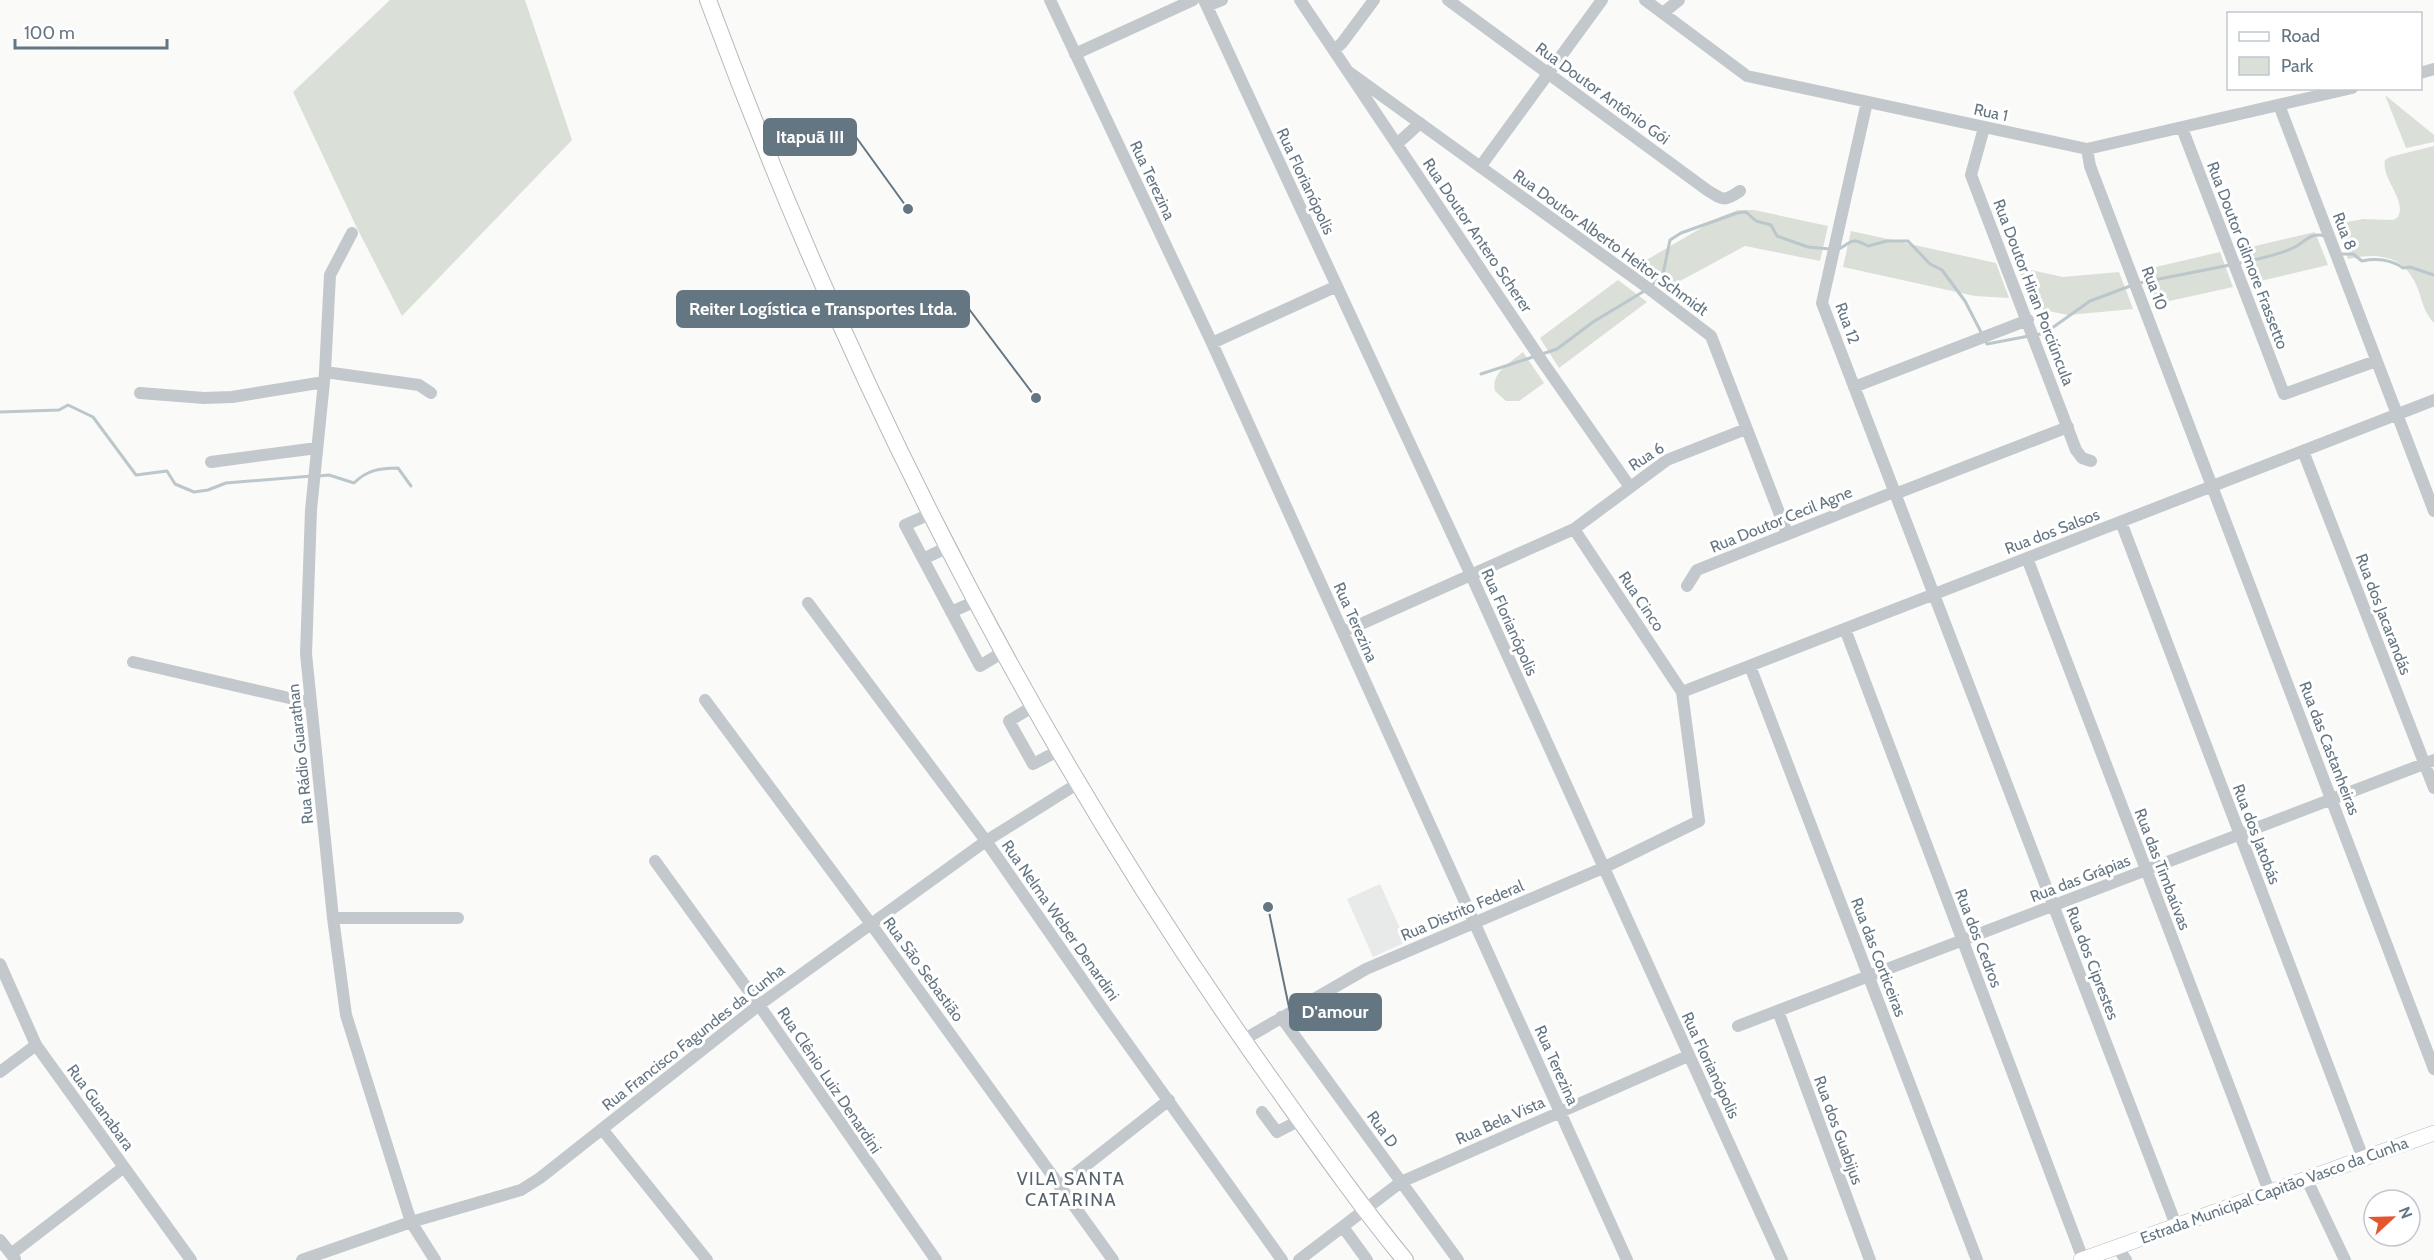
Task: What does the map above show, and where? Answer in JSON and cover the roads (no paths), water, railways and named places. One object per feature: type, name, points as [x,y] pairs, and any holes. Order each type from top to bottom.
[{"type":"highway","points":[[708,0],[758,134],[825,292],[930,514],[1032,707],[1077,784],[1177,943],[1243,1041],[1365,1211],[1405,1260]]},
{"type":"main road","name":"Estrada Municipal Capitão Vasco da Cunha","points":[[2082,1260],[2434,1133]]},
{"type":"street","name":"Rua Terezina","points":[[1050,0],[1212,343],[1627,1260]]},
{"type":"street","points":[[1075,54],[1193,0]]},
{"type":"street","points":[[1205,3],[1222,0]]},
{"type":"street","name":"Rua Doutor Antero Scherer","points":[[1300,0],[1542,361],[1630,487]]},
{"type":"street","points":[[1334,50],[1342,43],[1374,0]]},
{"type":"street","name":"Rua Doutor Antônio Gói","points":[[1448,0],[1723,200],[1740,191]]},
{"type":"street","points":[[1480,166],[1602,0]]},
{"type":"street","name":"Rua 1","points":[[1645,0],[1747,76],[2087,149],[2343,90]]},
{"type":"street","points":[[1663,13],[1679,0]]},
{"type":"street","name":"Rua Florianópolis","points":[[1205,3],[1471,575],[1782,1260]]},
{"type":"street","name":"Rua Doutor Alberto Heitor Schmidt","points":[[1349,72],[1711,336],[1787,533]]},
{"type":"street","name":"Rua 12","points":[[1867,102],[1822,303],[1915,545]]},
{"type":"street","name":"Rua 8","points":[[2279,105],[2434,511]]},
{"type":"street","points":[[1397,144],[1420,123]]},
{"type":"street","name":"Rua Doutor Hiran Porciúncula","points":[[1984,128],[1971,175],[2076,450],[2082,458],[2091,460]]},
{"type":"street","name":"Rua Doutor Gilmore Frassetto","points":[[2182,128],[2284,394],[2377,364]]},
{"type":"street","name":"Rua 10","points":[[2087,149],[2091,166],[2194,439]]},
{"type":"street","name":"Rua Rádio Guarathan","points":[[352,233],[330,275],[325,377],[311,510],[306,654],[333,918],[346,1015],[411,1222],[435,1260]]},
{"type":"street","points":[[1212,343],[1336,286]]},
{"type":"street","points":[[1854,387],[2028,320]]},
{"type":"street","points":[[140,393],[204,398],[232,397],[325,377],[419,385],[431,393]]},
{"type":"street","name":"Rua dos Salsos","points":[[1682,692],[2434,400]]},
{"type":"street","name":"Rua Doutor Cecil Agne","points":[[1687,586],[1697,570],[1778,540],[1787,533],[2068,427]]},
{"type":"street","name":"Rua 6","points":[[1343,632],[1574,529],[1667,460],[1746,429]]},
{"type":"street","name":"Rua das Castanheiras","points":[[2194,439],[2434,1069]]},
{"type":"street","points":[[211,462],[317,448]]},
{"type":"street","name":"Rua dos Jacarandás","points":[[2303,451],[2429,762],[2434,788]]},
{"type":"street","points":[[930,514],[905,525],[980,666],[1003,652]]},
{"type":"street","name":"Rua dos Jatobás","points":[[2121,522],[2363,1158]]},
{"type":"street","name":"Rua Cinco","points":[[1574,529],[1682,692]]},
{"type":"street","name":"Rua dos Ciprestes","points":[[1915,545],[2176,1225]]},
{"type":"street","points":[[923,559],[948,548]]},
{"type":"street","name":"Rua das Timbaúvas","points":[[2027,558],[2269,1191]]},
{"type":"street","points":[[951,612],[976,601]]},
{"type":"street","name":"Rua Nelma Weber Denardini","points":[[808,603],[987,841],[1102,1008],[1282,1260]]},
{"type":"street","name":"Rua dos Cedros","points":[[1845,629],[2082,1260]]},
{"type":"street","points":[[133,662],[311,703]]},
{"type":"street","name":"Rua das Corticeiras","points":[[1750,666],[1977,1260]]},
{"type":"street","name":"Rua Distrito Federal","points":[[1243,1041],[1366,969],[1603,868],[1700,821],[1682,692]]},
{"type":"street","name":"Rua São Sebastião","points":[[705,700],[871,924],[1113,1260]]},
{"type":"street","points":[[1032,707],[1009,721],[1033,764],[1058,751]]},
{"type":"street","name":"Rua das Grápias","points":[[1738,1026],[2429,762]]},
{"type":"street","name":"Rua Francisco Fagundes da Cunha","points":[[302,1260],[411,1222],[521,1190],[759,1005],[987,841],[1077,784]]},
{"type":"street","name":"Rua Clênio Luiz Denardini","points":[[655,861],[759,1005],[872,1171],[936,1260]]},
{"type":"street","points":[[333,918],[458,918]]},
{"type":"street","name":"Rua Guanabara","points":[[0,964],[36,1045],[191,1260]]},
{"type":"street","name":"Rua dos Guabijus","points":[[1778,1011],[1870,1260]]},
{"type":"street","name":"Rua D","points":[[1281,1017],[1458,1260]]},
{"type":"street","points":[[0,1071],[36,1045]]},
{"type":"street","name":"Rua Bela Vista","points":[[1299,1260],[1401,1182],[1688,1056]]},
{"type":"street","points":[[1061,1185],[1169,1100]]},
{"type":"street","points":[[1262,1112],[1277,1132],[1300,1120]]},
{"type":"street","points":[[602,1129],[707,1260]]},
{"type":"street","points":[[0,1240],[14,1257],[124,1167]]},
{"type":"street","points":[[2306,1178],[2345,1260]]},
{"type":"street","points":[[1343,1227],[1367,1260]]},
{"type":"street","points":[[2117,1247],[2126,1260]]},
{"type":"waterway","points":[[1651,286],[1663,274],[1670,240],[1681,233],[1737,213],[1746,212],[1756,221],[1771,225],[1777,236],[1808,247],[1830,249]]},
{"type":"waterway","points":[[2236,264],[2281,253],[2312,236],[2325,236]]},
{"type":"waterway","points":[[1837,250],[1854,241],[1868,246],[1887,241],[1908,241],[1930,264],[1942,270],[1965,301],[1982,334]]},
{"type":"waterway","points":[[2339,254],[2353,254],[2362,261],[2388,261],[2403,268],[2410,267],[2434,275]]},
{"type":"waterway","points":[[2139,283],[2230,265]]},
{"type":"waterway","points":[[2036,335],[2045,333],[2090,301],[2133,285]]},
{"type":"waterway","points":[[1542,354],[1557,349],[1593,322],[1646,290]]},
{"type":"waterway","points":[[1985,340],[1987,344],[2029,336]]},
{"type":"waterway","points":[[1481,374],[1536,356]]},
{"type":"waterway","points":[[0,412],[59,410],[68,405],[93,417],[136,475],[167,471],[175,484],[194,492],[208,490],[226,483],[312,476]]},
{"type":"waterway","points":[[319,476],[329,475],[354,483],[374,471],[398,468],[411,486]]},
{"type":"place","name":"Itapuã III","points":[[908,209]]},
{"type":"place","name":"Reiter Logística e Transportes Ltda.","points":[[1036,398]]},
{"type":"place","name":"D'amour","points":[[1268,907]]},
{"type":"district","name":"VILA SANTA CATARINA","points":[[1071,1189]]}]
